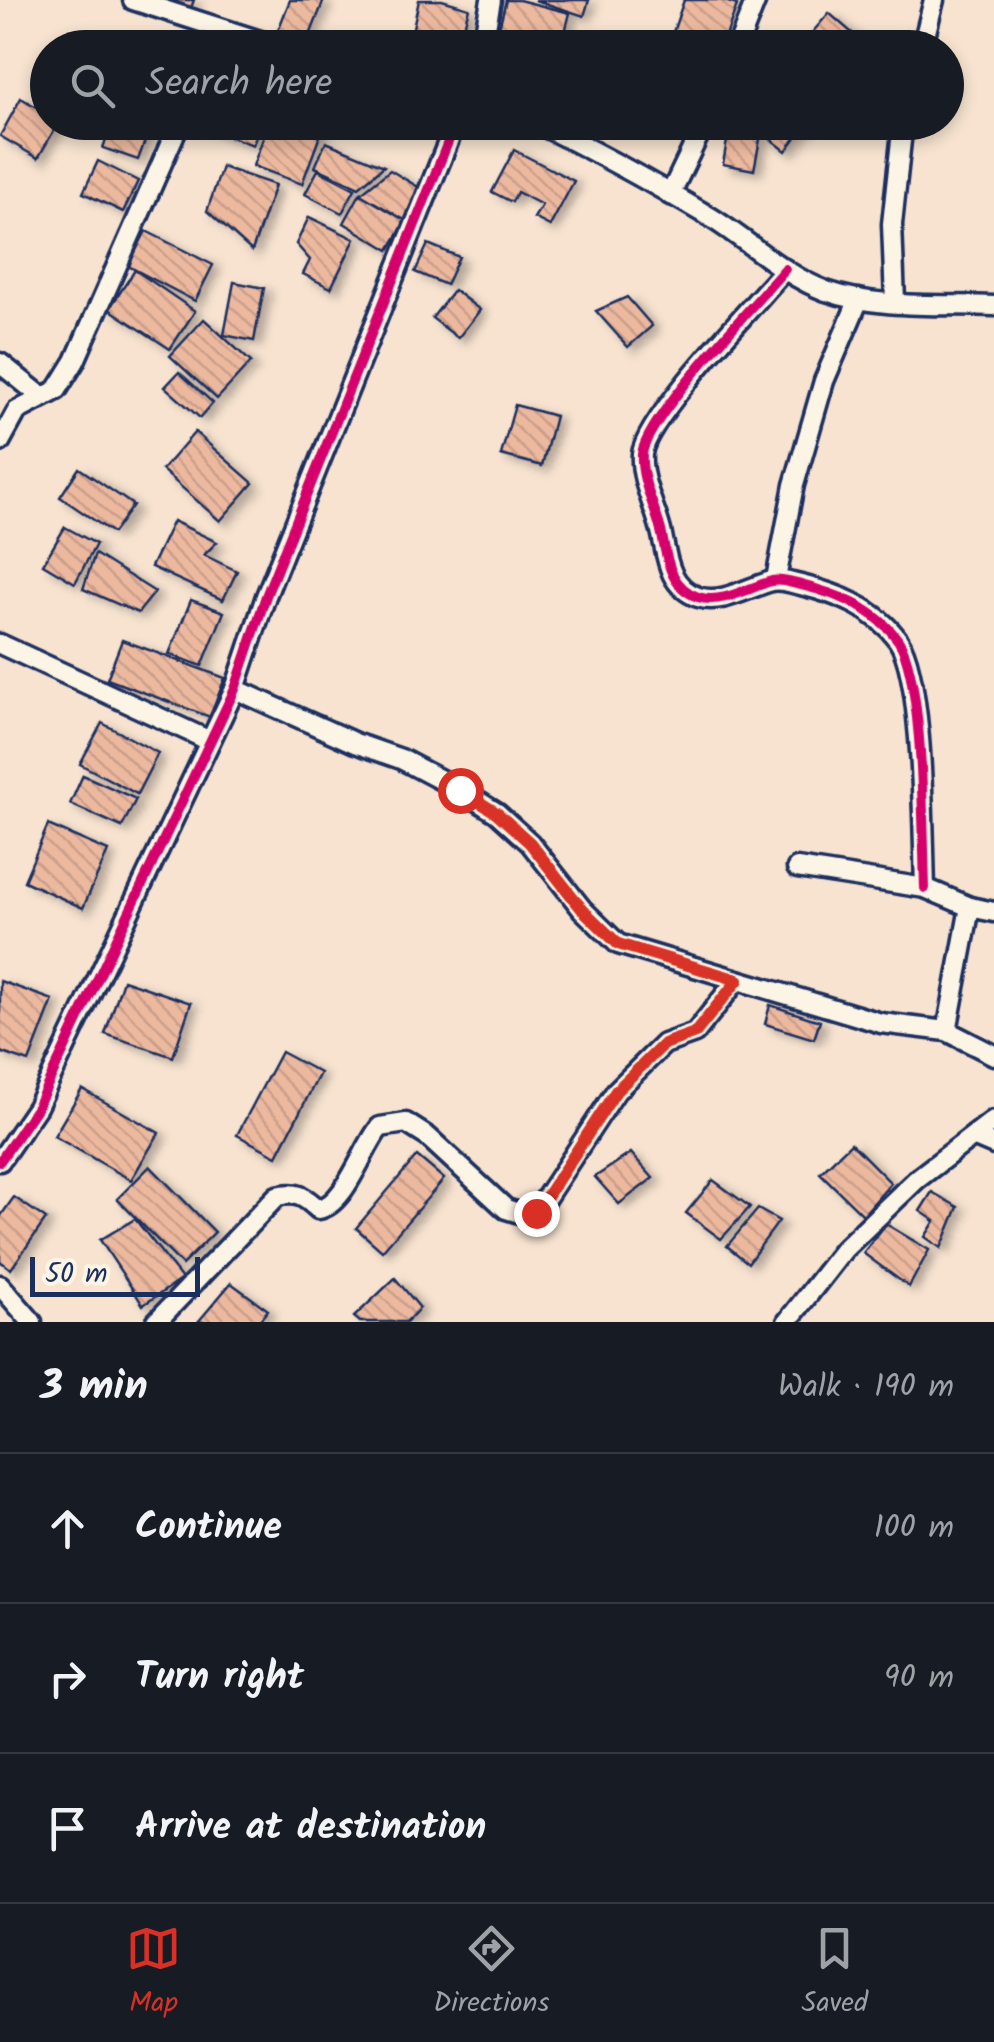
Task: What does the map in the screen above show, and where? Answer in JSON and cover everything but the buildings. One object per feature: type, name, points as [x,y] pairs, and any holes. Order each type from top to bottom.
[{"type":"street","points":[[133,0],[223,30]]},
{"type":"street","points":[[485,30],[491,0]]},
{"type":"street","points":[[744,30],[756,0]]},
{"type":"street","points":[[926,30],[934,0]]},
{"type":"street","points":[[0,442],[17,412],[57,390],[76,361],[172,140]]},
{"type":"street","points":[[0,1161],[37,1107],[235,689],[266,596],[449,140]]},
{"type":"street","points":[[572,140],[626,166],[785,269],[828,291],[859,300],[994,306]]},
{"type":"street","points":[[670,195],[696,140]]},
{"type":"street","points":[[895,302],[892,224],[901,140]]},
{"type":"street","points":[[785,269],[668,405],[645,440],[642,458],[667,567],[697,597],[712,599],[776,579],[836,593],[878,618],[900,642],[912,680],[924,888]]},
{"type":"street","points":[[776,579],[794,485],[824,382],[859,300]]},
{"type":"street","points":[[0,364],[42,397]]},
{"type":"street","points":[[0,644],[210,741]]},
{"type":"street","points":[[235,689],[355,743],[401,759],[497,813],[530,843],[582,909],[618,944],[882,1023],[947,1031],[994,1054]]},
{"type":"street","points":[[797,868],[924,888],[994,912]]},
{"type":"street","points":[[947,1031],[970,906]]},
{"type":"street","points":[[156,1322],[277,1196],[290,1192],[304,1196],[318,1209],[325,1209],[338,1199],[380,1126],[406,1123],[506,1209],[536,1213],[616,1091],[664,1044],[695,1033],[738,980]]},
{"type":"street","points":[[787,1322],[844,1249],[917,1179],[994,1120]]},
{"type":"street","points":[[973,1136],[994,1145]]},
{"type":"street","points":[[0,1285],[32,1322]]},
{"type":"cycle path","points":[[0,1161],[37,1107],[235,689],[266,596],[449,140]]},
{"type":"cycle path","points":[[785,269],[662,415],[642,454],[644,475],[671,572],[681,587],[698,597],[716,599],[772,581],[790,582],[855,604],[878,619],[898,640],[907,659],[917,721],[925,888]]},
{"type":"route","points":[[460,790],[497,813],[530,843],[582,909],[618,944],[738,980],[695,1033],[664,1044],[616,1091],[536,1213]]}]
